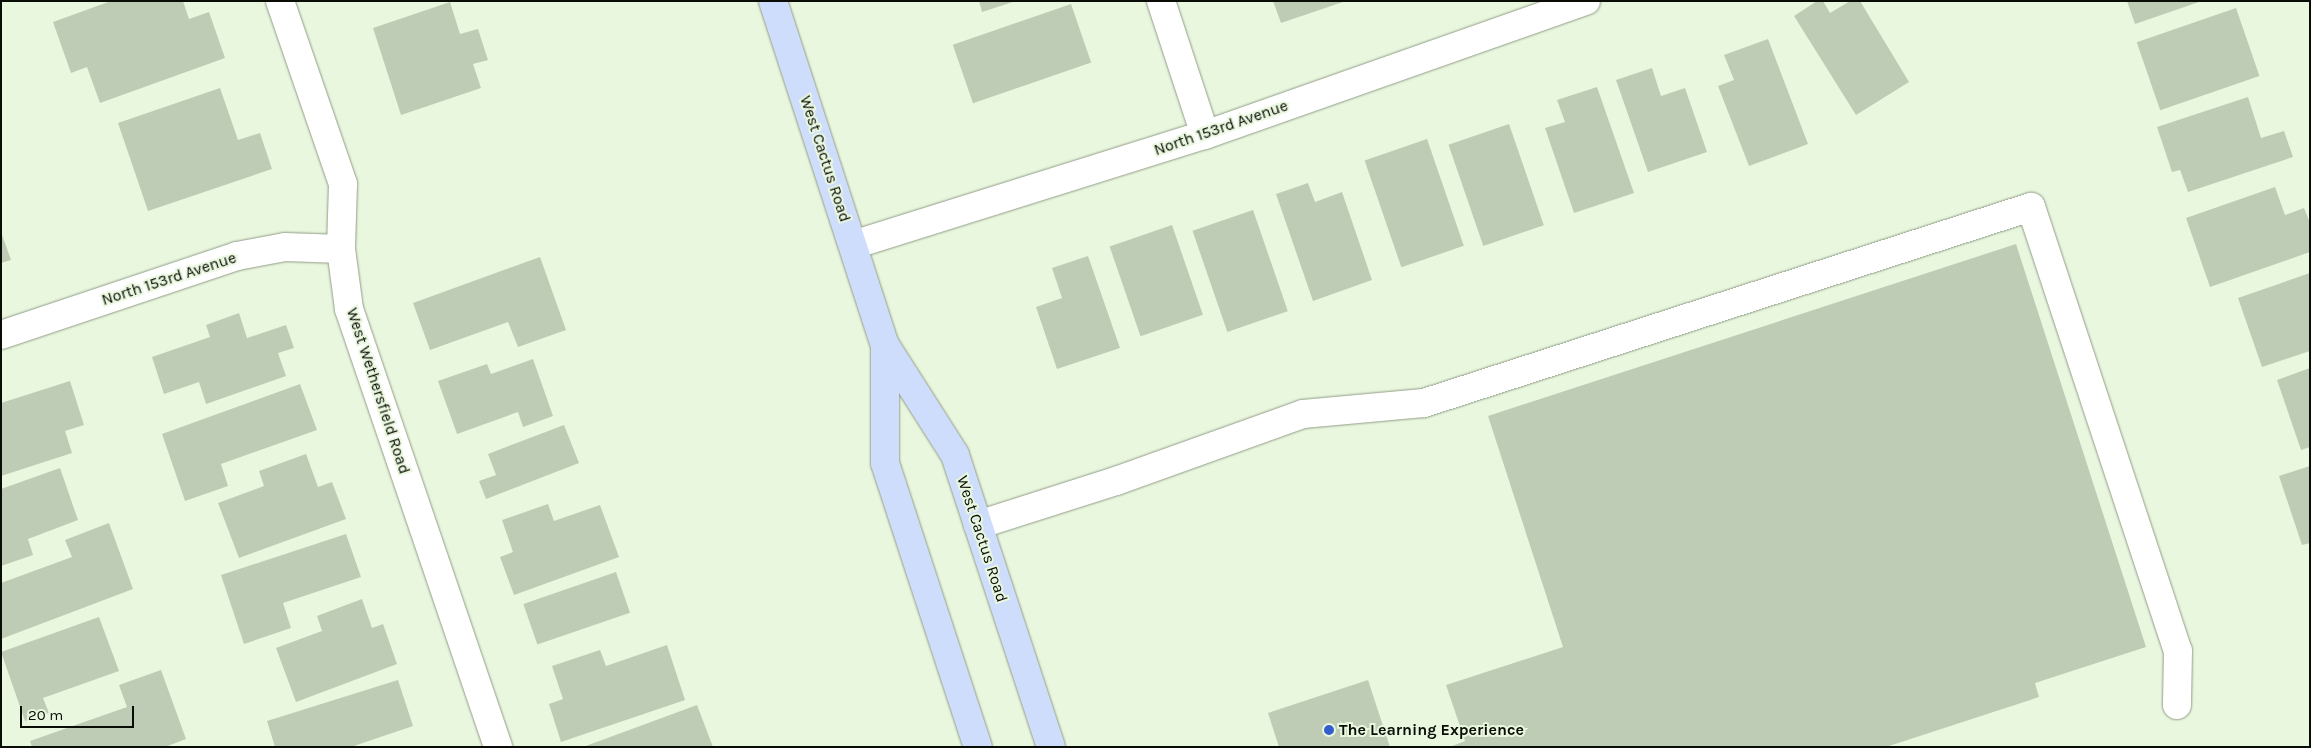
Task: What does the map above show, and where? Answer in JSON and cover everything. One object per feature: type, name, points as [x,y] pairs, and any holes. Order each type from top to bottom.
[{"type":"main road","name":"West Cactus Road","points":[[773,1],[885,345],[955,455],[1051,747]]},
{"type":"main road","name":"West Cactus Road","points":[[885,345],[885,463],[978,747]]},
{"type":"street","name":"West Wethersfield Road","points":[[280,1],[343,184],[341,249],[349,310],[498,747]]},
{"type":"street","points":[[1161,1],[1205,135]]},
{"type":"street","name":"North 153rd Avenue","points":[[853,245],[1205,135],[1586,1]]},
{"type":"street","points":[[978,525],[1116,481],[1303,414],[1424,403],[2031,207],[2178,651],[2177,705]]},
{"type":"street","name":"North 153rd Avenue","points":[[1,336],[237,256],[286,247],[341,249]]},
{"type":"building","points":[[111,1],[183,1],[189,19],[209,12],[225,58],[100,103],[87,67],[71,73],[53,22]]},
{"type":"building","points":[[979,1],[1013,1],[1013,2],[982,12]]},
{"type":"building","points":[[1273,1],[1343,1],[1343,2],[1281,23]]},
{"type":"building","points":[[1817,1],[1823,1],[1830,13],[1850,1],[1860,1],[1909,82],[1856,115],[1794,16]]},
{"type":"building","points":[[2127,1],[2199,1],[2199,2],[2135,24]]},
{"type":"building","points":[[450,2],[460,34],[478,29],[488,60],[473,64],[481,88],[401,115],[373,28]]},
{"type":"building","points":[[1071,4],[1091,63],[973,103],[953,45]]},
{"type":"building","points":[[2236,8],[2259,76],[2160,110],[2137,42]]},
{"type":"building","points":[[1768,39],[1808,144],[1749,166],[1718,86],[1734,80],[1724,55]]},
{"type":"building","points":[[1652,68],[1661,96],[1685,88],[1707,152],[1648,172],[1616,80]]},
{"type":"building","points":[[1597,87],[1634,193],[1574,213],[1545,128],[1565,122],[1557,100]]},
{"type":"building","points":[[220,88],[238,140],[260,133],[272,169],[148,211],[118,123]]},
{"type":"building","points":[[2248,97],[2261,138],[2284,131],[2293,157],[2188,192],[2180,170],[2172,172],[2157,127]]},
{"type":"building","points":[[1509,124],[1544,225],[1483,246],[1448,145]]},
{"type":"building","points":[[1427,139],[1464,246],[1401,267],[1365,160]]},
{"type":"building","points":[[1308,183],[1315,202],[1342,192],[1372,280],[1313,301],[1276,194]]},
{"type":"building","points":[[2275,187],[2285,215],[2304,208],[2310,223],[2310,252],[2210,287],[2186,218]]},
{"type":"building","points":[[1253,210],[1288,311],[1227,332],[1192,231]]},
{"type":"building","points":[[1172,225],[1203,315],[1141,336],[1110,246]]},
{"type":"building","points":[[1,232],[11,260],[1,263]]},
{"type":"building","points":[[2016,244],[2146,647],[2035,683],[2039,697],[1886,747],[1450,747],[1465,741],[1446,685],[1563,647],[1488,416]]},
{"type":"building","points":[[1088,256],[1120,348],[1057,369],[1036,307],[1062,298],[1052,268]]},
{"type":"building","points":[[540,257],[566,330],[518,347],[508,322],[430,350],[413,303]]},
{"type":"building","points":[[2310,273],[2310,351],[2262,367],[2238,298]]},
{"type":"building","points":[[239,313],[247,338],[286,325],[294,348],[278,353],[286,376],[206,404],[199,382],[164,394],[152,357],[210,337],[206,325]]},
{"type":"building","points":[[533,359],[553,416],[523,427],[518,412],[457,434],[438,381],[487,364],[491,374]]},
{"type":"building","points":[[2310,368],[2310,447],[2301,450],[2277,380]]},
{"type":"building","points":[[70,381],[84,425],[65,431],[72,453],[1,476],[1,403]]},
{"type":"building","points":[[300,384],[317,430],[221,464],[228,486],[185,501],[162,434]]},
{"type":"building","points":[[564,425],[579,463],[486,499],[479,481],[496,475],[488,454]]},
{"type":"building","points":[[306,454],[318,487],[332,482],[346,519],[239,558],[218,503],[264,486],[259,471]]},
{"type":"building","points":[[2310,466],[2310,543],[2302,545],[2279,476]]},
{"type":"building","points":[[60,468],[78,520],[28,539],[33,555],[1,566],[1,489]]},
{"type":"building","points":[[548,504],[554,521],[600,505],[619,557],[514,595],[500,557],[513,552],[502,520]]},
{"type":"building","points":[[109,523],[133,589],[1,639],[1,583],[72,557],[65,540]]},
{"type":"building","points":[[346,534],[361,577],[283,603],[291,628],[244,644],[221,575]]},
{"type":"building","points":[[616,572],[630,613],[537,645],[523,604]]},
{"type":"building","points":[[362,599],[372,628],[383,624],[397,664],[296,702],[276,648],[322,631],[317,616]]},
{"type":"building","points":[[99,617],[119,671],[43,698],[49,713],[25,721],[1,652]]},
{"type":"building","points":[[667,645],[685,700],[561,742],[549,704],[563,699],[552,666],[600,650],[606,666]]},
{"type":"building","points":[[161,670],[186,739],[165,747],[32,747],[30,741],[127,707],[119,685]]},
{"type":"building","points":[[398,680],[413,726],[351,747],[275,747],[267,721]]},
{"type":"building","name":"The Learning Experience","points":[[1368,680],[1390,747],[1279,747],[1268,713]]},
{"type":"building","points":[[697,705],[713,747],[583,747]]},
{"type":"place","name":"The Learning Experience","points":[[1329,730]]}]
